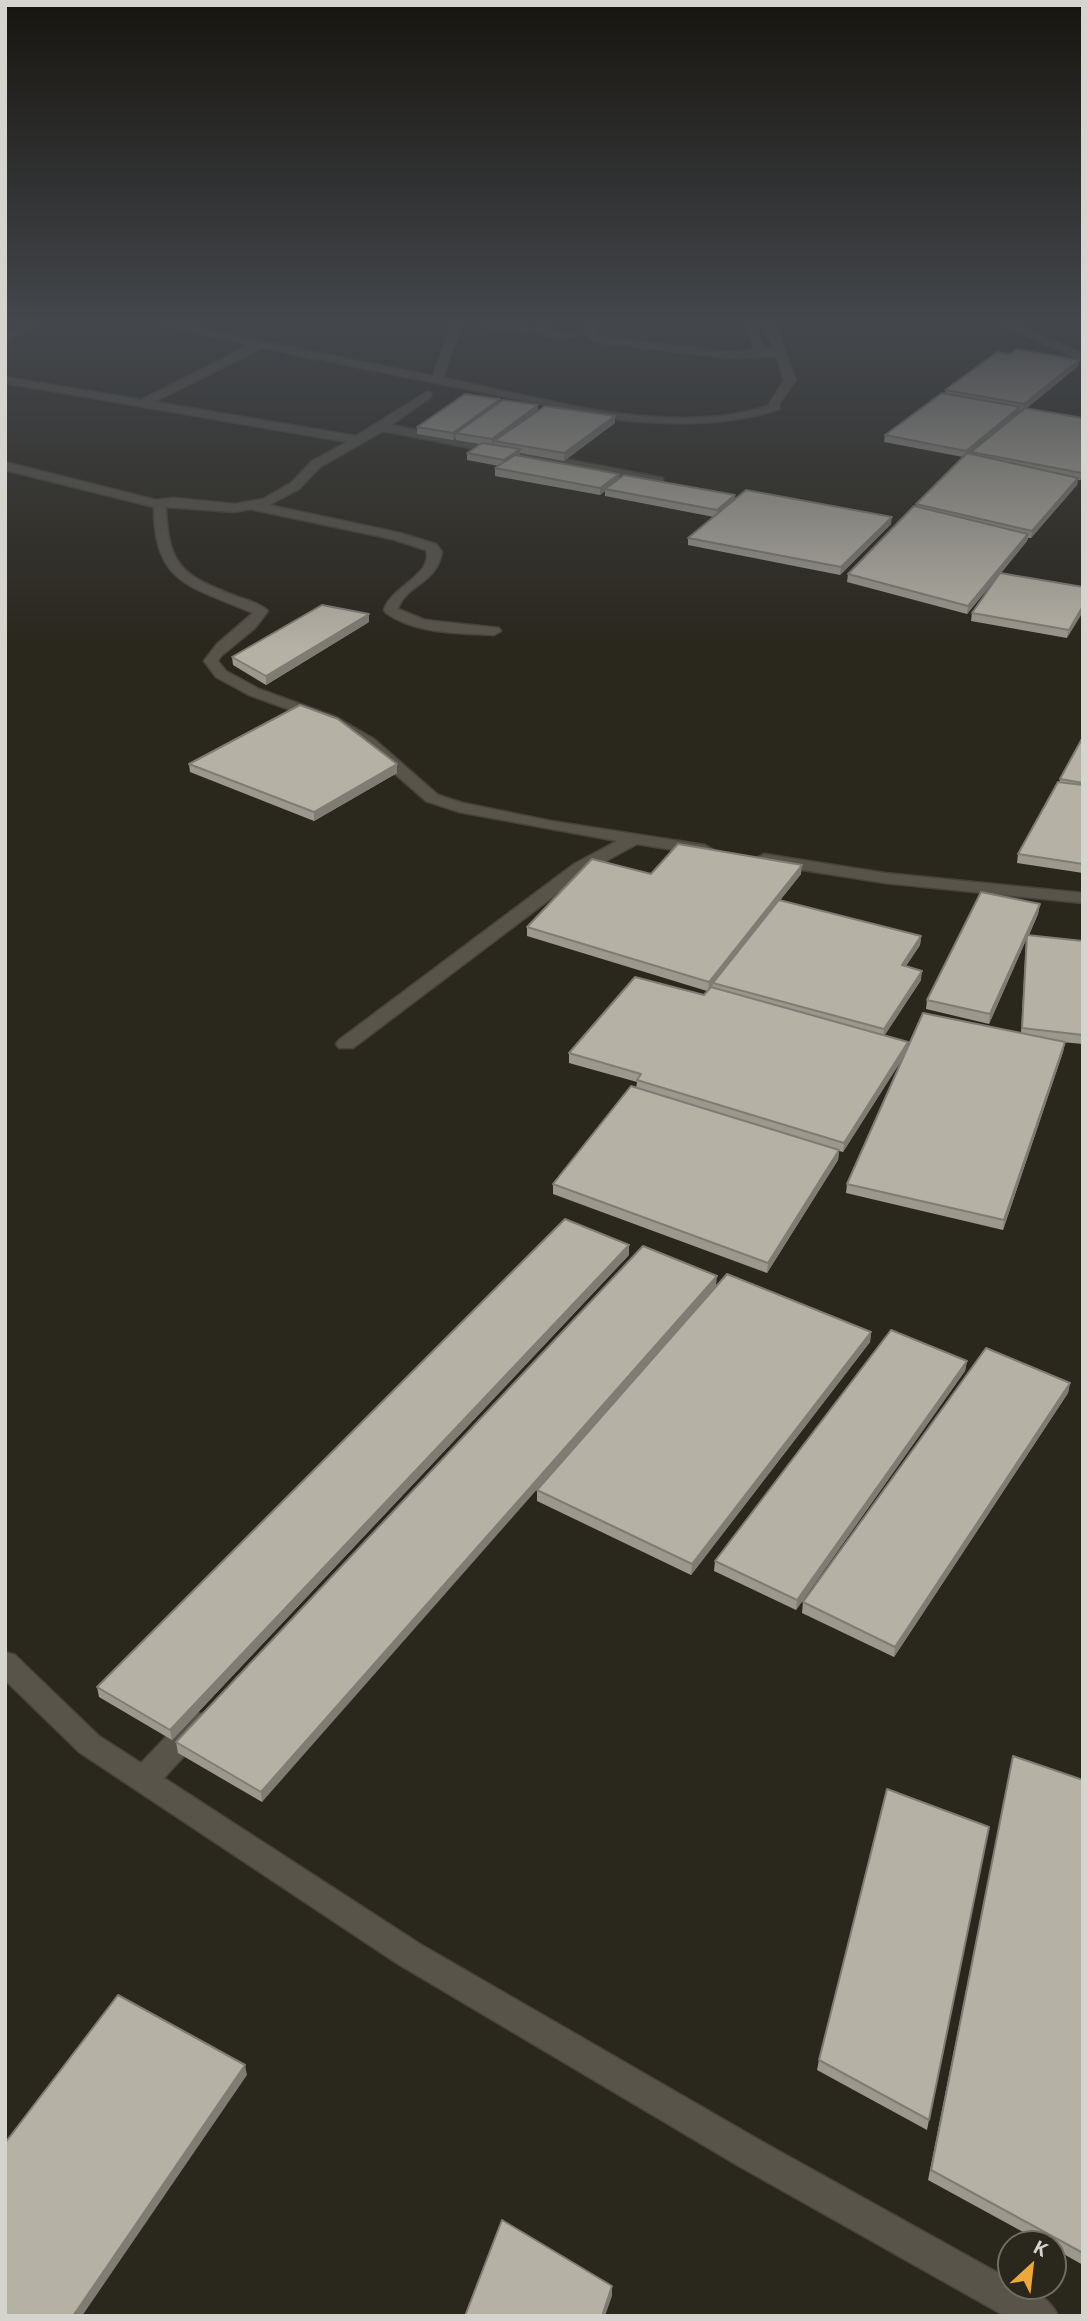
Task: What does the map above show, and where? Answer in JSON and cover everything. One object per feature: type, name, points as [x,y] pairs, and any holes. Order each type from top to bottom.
[{"type":"street","points":[[319,433],[358,440]]},
{"type":"street","points":[[5,466],[156,504],[173,502],[235,508],[267,502],[295,486],[316,464],[370,433]]},
{"type":"street","points":[[414,433],[659,481]]},
{"type":"street","points":[[156,504],[160,505],[162,551],[174,569],[192,583],[261,611],[256,622],[217,650],[211,662],[221,674],[254,692],[340,725],[368,742],[432,798],[459,807],[725,853]]},
{"type":"street","points":[[254,506],[396,536],[431,547],[435,552],[435,562],[424,578],[394,600],[391,610],[405,618],[430,624],[494,631]]},
{"type":"street","points":[[346,1044],[580,868],[634,839]]},
{"type":"street","points":[[751,858],[885,878],[1083,898]]},
{"type":"street","points":[[5,1663],[89,1744],[409,1954],[749,2153],[1041,2316]]},
{"type":"street","points":[[144,1780],[210,1709]]},
{"type":"building","points":[[458,433],[500,433],[492,439]]},
{"type":"building","points":[[505,433],[591,433],[564,453],[494,441]]},
{"type":"building","points":[[887,433],[988,433],[966,451],[885,435]]},
{"type":"building","points":[[994,433],[1083,433],[1083,472],[1082,473],[971,452]]},
{"type":"building","points":[[482,443],[520,449],[504,460],[467,453]]},
{"type":"building","points":[[967,453],[1078,478],[1032,531],[916,504]]},
{"type":"building","points":[[515,455],[619,474],[600,488],[495,468]]},
{"type":"building","points":[[624,475],[735,495],[717,510],[605,489]]},
{"type":"building","points":[[746,490],[892,517],[841,567],[688,538]]},
{"type":"building","points":[[914,506],[1028,534],[968,606],[848,574]]},
{"type":"building","points":[[1000,573],[1083,587],[1083,606],[1069,630],[972,613]]},
{"type":"building","points":[[322,605],[369,614],[266,676],[232,657]]},
{"type":"building","points":[[300,705],[338,719],[397,764],[314,812],[189,764]]},
{"type":"building","points":[[1083,737],[1083,783],[1060,779]]},
{"type":"building","points":[[1058,782],[1083,785],[1083,864],[1018,854]]},
{"type":"building","points":[[678,844],[802,865],[709,982],[527,927],[592,859],[651,874]]},
{"type":"building","points":[[981,892],[1040,904],[990,1014],[927,1000]]},
{"type":"building","points":[[779,900],[921,936],[902,965],[922,971],[884,1029],[713,983]]},
{"type":"building","points":[[1027,935],[1083,941],[1083,1035],[1022,1028]]},
{"type":"building","points":[[635,977],[704,995],[711,987],[908,1042],[844,1143],[637,1080],[641,1074],[569,1053]]},
{"type":"building","points":[[923,1013],[1065,1042],[1004,1220],[847,1184]]},
{"type":"building","points":[[631,1086],[839,1150],[768,1263],[553,1184]]},
{"type":"building","points":[[565,1219],[629,1245],[170,1730],[97,1687]]},
{"type":"building","points":[[643,1246],[717,1276],[261,1792],[176,1742]]},
{"type":"building","points":[[727,1274],[871,1332],[692,1564],[537,1490]]},
{"type":"building","points":[[891,1330],[967,1361],[797,1600],[715,1561]]},
{"type":"building","points":[[986,1348],[1070,1383],[895,1647],[803,1602]]},
{"type":"building","points":[[1013,1756],[1083,1780],[1083,2253],[1067,2244],[1067,2230],[1041,2230],[931,2170]]},
{"type":"building","points":[[887,1789],[989,1827],[929,2120],[819,2060]]},
{"type":"building","points":[[118,1995],[245,2065],[73,2316],[5,2316],[5,2143]]},
{"type":"building","points":[[502,2220],[612,2286],[602,2316],[465,2316]]}]
